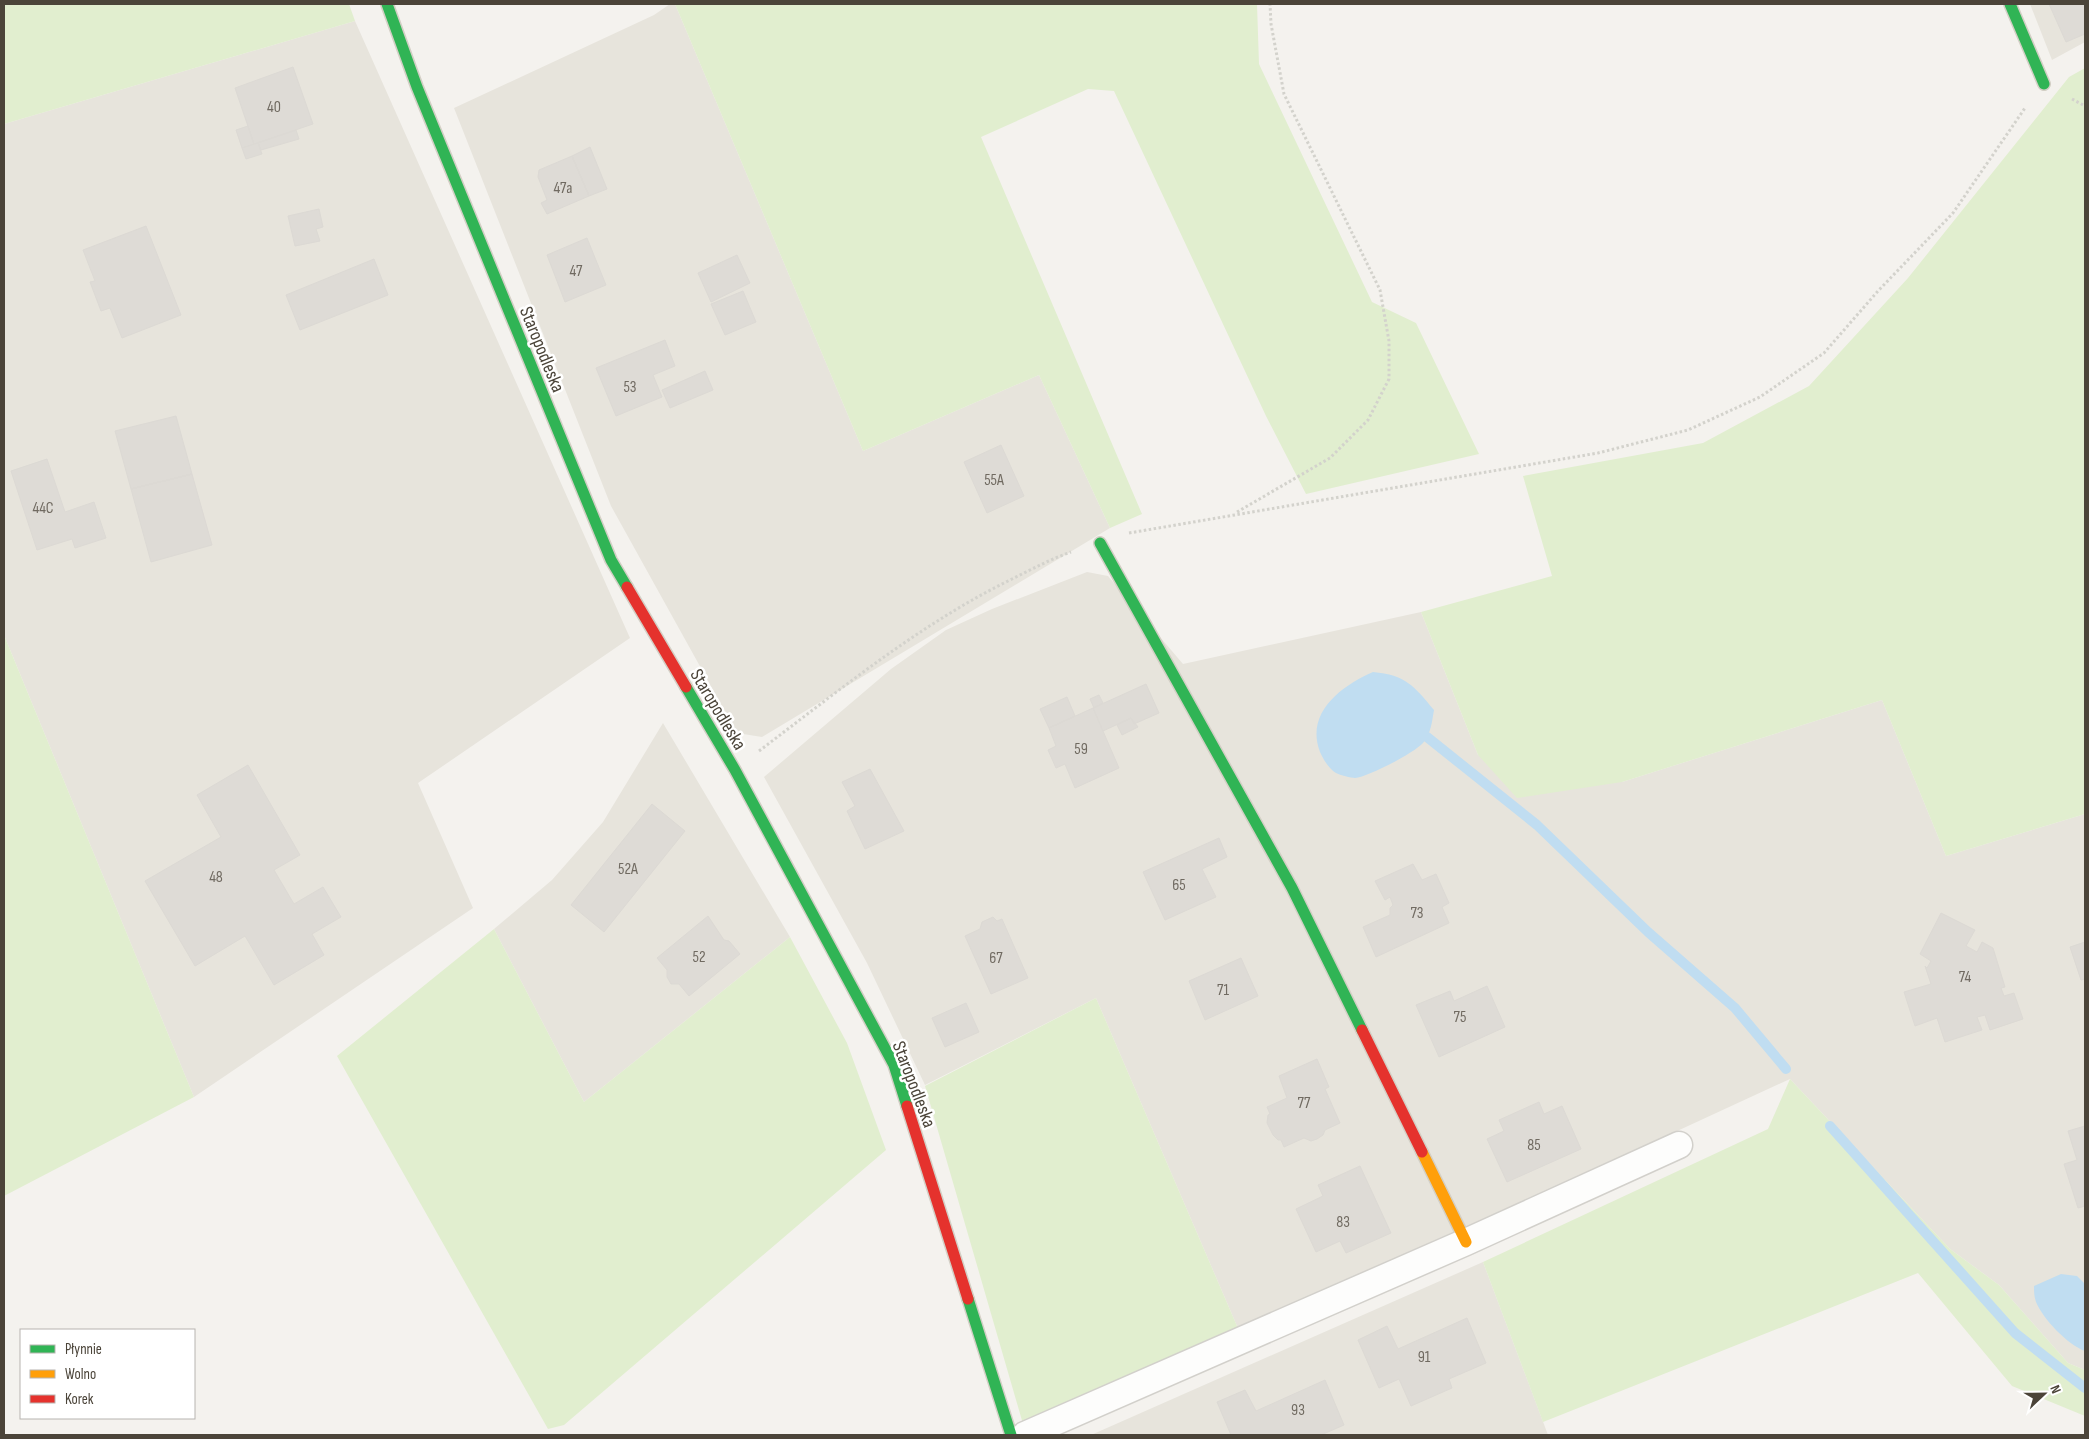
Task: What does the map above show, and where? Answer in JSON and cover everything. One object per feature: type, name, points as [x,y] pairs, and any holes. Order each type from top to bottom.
[{"type":"street","name":"Staropodleska","points":[[388,4],[417,86],[611,560],[735,770],[894,1065],[1011,1435]]},
{"type":"street","points":[[2010,4],[2044,84]]},
{"type":"street","points":[[1100,542],[1292,888],[1466,1242]]},
{"type":"street","points":[[1025,1435],[1466,1242],[1679,1146]]},
{"type":"path","points":[[1234,514],[1330,458],[1368,420],[1389,379],[1389,341],[1380,290],[1284,94],[1271,24],[1270,4]]},
{"type":"path","points":[[735,770],[883,657],[939,619],[988,591],[1058,556],[1139,530],[1598,453],[1688,430],[1760,396],[1824,353],[1953,212],[2018,117],[2044,84]]},
{"type":"shaded area","points":[[670,4],[675,4],[863,451],[1039,375],[1110,528],[762,737],[737,733],[611,506],[454,108],[654,15]]},
{"type":"shaded area","points":[[2030,4],[2085,4],[2085,42],[2052,60]]},
{"type":"shaded area","points":[[355,21],[630,638],[418,783],[473,908],[194,1097],[4,635],[4,124]]},
{"type":"shaded area","points":[[1087,572],[1108,576],[1183,664],[1421,612],[1478,755],[1622,782],[1882,700],[1946,856],[2085,814],[2085,1370],[2068,1363],[1999,1285],[1950,1249],[1790,1079],[1240,1333],[1096,998],[925,1085],[867,963],[764,777],[891,669],[946,630],[992,609]]},
{"type":"shaded area","points":[[663,723],[790,937],[584,1102],[494,929],[552,880],[603,822]]},
{"type":"shaded area","points":[[1483,1262],[1548,1435],[1091,1435]]},
{"type":"green space","points":[[4,4],[349,4],[355,21],[4,124]]},
{"type":"green space","points":[[675,4],[1257,4],[1259,64],[1372,302],[1416,323],[1479,454],[1306,494],[1266,416],[1114,91],[1088,89],[981,137],[1142,514],[1110,528],[1039,375],[863,451]]},
{"type":"green space","points":[[2085,68],[2085,814],[1946,856],[1882,700],[1622,782],[1517,798],[1478,755],[1421,612],[1552,576],[1523,476],[1703,443],[1809,386],[1908,278],[2069,77]]},
{"type":"green space","points":[[4,635],[194,1097],[4,1196]]},
{"type":"green space","points":[[494,929],[584,1102],[790,937],[847,1043],[886,1150],[564,1425],[548,1429],[337,1056]]},
{"type":"green space","points":[[1096,998],[1240,1333],[1023,1424],[925,1086]]},
{"type":"green space","points":[[1790,1079],[1950,1249],[1999,1285],[2068,1363],[2085,1370],[2085,1416],[2012,1386],[1918,1273],[1543,1422],[1483,1262],[1768,1129]]},
{"type":"water","points":[[1373,672],[1402,679],[1415,688],[1434,710],[1431,727],[1423,743],[1410,753],[1370,774],[1355,778],[1348,777],[1333,771],[1325,761],[1320,752],[1317,725],[1322,713],[1338,693]]},
{"type":"water","points":[[2061,1274],[2077,1276],[2085,1284],[2085,1351],[2071,1343],[2057,1331],[2039,1309],[2035,1300],[2034,1286]]},
{"type":"building","points":[[2049,4],[2085,4],[2085,34],[2066,42]]},
{"type":"building","points":[[293,67],[313,124],[254,144],[235,88]]},
{"type":"building","points":[[248,126],[254,144],[242,148],[236,130]]},
{"type":"building","points":[[296,130],[299,139],[261,150],[258,143]]},
{"type":"building","points":[[258,143],[262,154],[246,159],[242,148]]},
{"type":"building","points":[[590,147],[607,189],[589,196],[572,156]]},
{"type":"building","points":[[572,156],[589,196],[547,214],[541,203],[547,200],[538,177],[539,170]]},
{"type":"building","points":[[319,209],[323,227],[316,229],[320,241],[295,246],[288,216]]},
{"type":"building","points":[[146,226],[181,315],[122,338],[110,308],[101,311],[90,282],[95,281],[83,250]]},
{"type":"building","points":[[587,238],[606,285],[565,302],[547,255]]},
{"type":"building","points":[[737,255],[750,283],[711,302],[698,273]]},
{"type":"building","points":[[374,259],[388,295],[300,330],[286,295]]},
{"type":"building","points":[[743,291],[756,322],[725,335],[711,304]]},
{"type":"building","points":[[665,340],[675,366],[653,375],[662,397],[616,416],[596,368]]},
{"type":"building","points":[[705,371],[713,390],[670,408],[662,390]]},
{"type":"building","points":[[176,416],[192,474],[131,489],[115,431]]},
{"type":"building","points":[[1001,445],[1024,496],[987,513],[964,462]]},
{"type":"building","points":[[47,459],[65,512],[94,502],[106,538],[75,548],[72,539],[37,550],[11,471]]},
{"type":"building","points":[[192,474],[212,545],[151,562],[131,489]]},
{"type":"building","points":[[1146,684],[1159,713],[1134,724],[1131,718],[1103,731],[1093,708]]},
{"type":"building","points":[[1099,695],[1103,703],[1094,708],[1090,699]]},
{"type":"building","points":[[1067,697],[1075,716],[1049,728],[1040,709]]},
{"type":"building","points":[[1093,708],[1119,768],[1075,788],[1065,764],[1056,768],[1048,750],[1056,746],[1049,728]]},
{"type":"building","points":[[1131,718],[1138,727],[1122,735],[1117,725]]},
{"type":"building","points":[[248,765],[300,855],[274,870],[294,904],[323,887],[341,917],[312,934],[324,955],[274,985],[245,936],[195,966],[145,881],[221,837],[197,795]]},
{"type":"building","points":[[870,769],[904,831],[865,849],[847,811],[855,806],[842,782]]},
{"type":"building","points":[[652,804],[685,831],[604,932],[571,905]]},
{"type":"building","points":[[1219,838],[1227,857],[1202,869],[1216,897],[1165,920],[1143,872]]},
{"type":"building","points":[[1413,864],[1422,880],[1436,874],[1449,903],[1442,907],[1449,923],[1376,957],[1363,927],[1390,915],[1390,908],[1393,905],[1390,897],[1385,900],[1375,881]]},
{"type":"building","points":[[1941,913],[1975,930],[1966,946],[1977,952],[1982,942],[1993,948],[2005,987],[2001,988],[2004,996],[2014,993],[2023,1019],[1990,1030],[1985,1015],[1977,1017],[1982,1030],[1945,1042],[1937,1018],[1915,1026],[1904,992],[1931,984],[1925,966],[1927,968],[1931,961],[1920,954]]},
{"type":"building","points":[[708,916],[724,940],[729,941],[740,954],[689,996],[679,984],[671,984],[667,977],[667,970],[657,958]]},
{"type":"building","points":[[993,917],[997,921],[1002,919],[1028,978],[991,994],[965,936],[980,929],[982,922]]},
{"type":"building","points":[[2085,942],[2085,979],[2081,980],[2070,947]]},
{"type":"building","points":[[1241,958],[1258,996],[1205,1020],[1189,981]]},
{"type":"building","points":[[1487,986],[1505,1027],[1439,1057],[1416,1005],[1450,991],[1454,1001]]},
{"type":"building","points":[[966,1003],[979,1032],[945,1047],[932,1018]]},
{"type":"building","points":[[1317,1059],[1329,1087],[1325,1089],[1340,1123],[1325,1130],[1323,1135],[1317,1139],[1311,1141],[1304,1138],[1284,1147],[1281,1140],[1278,1140],[1273,1135],[1267,1123],[1268,1115],[1270,1114],[1267,1107],[1287,1098],[1279,1076]]},
{"type":"building","points":[[1539,1102],[1544,1114],[1562,1106],[1581,1149],[1507,1182],[1487,1139],[1504,1131],[1499,1120]]},
{"type":"building","points":[[2085,1126],[2085,1206],[2078,1208],[2064,1164],[2077,1160],[2068,1131]]},
{"type":"building","points":[[1360,1166],[1391,1233],[1346,1253],[1340,1241],[1316,1252],[1296,1209],[1323,1196],[1318,1185]]},
{"type":"building","points":[[1467,1318],[1486,1363],[1449,1379],[1452,1388],[1411,1406],[1399,1379],[1379,1388],[1358,1340],[1387,1326],[1398,1349]]},
{"type":"building","points":[[1325,1380],[1344,1425],[1321,1435],[1231,1435],[1217,1402],[1245,1390],[1256,1411]]},
{"type":"waterway","points":[[1427,737],[1537,825],[1648,932],[1735,1008],[1786,1069]]},
{"type":"waterway","points":[[1830,1126],[2015,1333],[2085,1388]]},
{"type":"traffic: fast","points":[[387,4],[417,87],[611,560],[627,587]]},
{"type":"traffic: fast","points":[[2010,4],[2044,84]]},
{"type":"traffic: fast","points":[[1100,543],[1292,888],[1362,1030]]},
{"type":"traffic: fast","points":[[686,687],[735,770],[894,1065],[907,1106]]},
{"type":"traffic: fast","points":[[968,1299],[1011,1435]]},
{"type":"traffic: slow","points":[[1422,1152],[1466,1242]]},
{"type":"traffic: jam","points":[[627,587],[686,687]]},
{"type":"traffic: jam","points":[[1362,1030],[1422,1152]]},
{"type":"traffic: jam","points":[[907,1106],[968,1299]]}]
